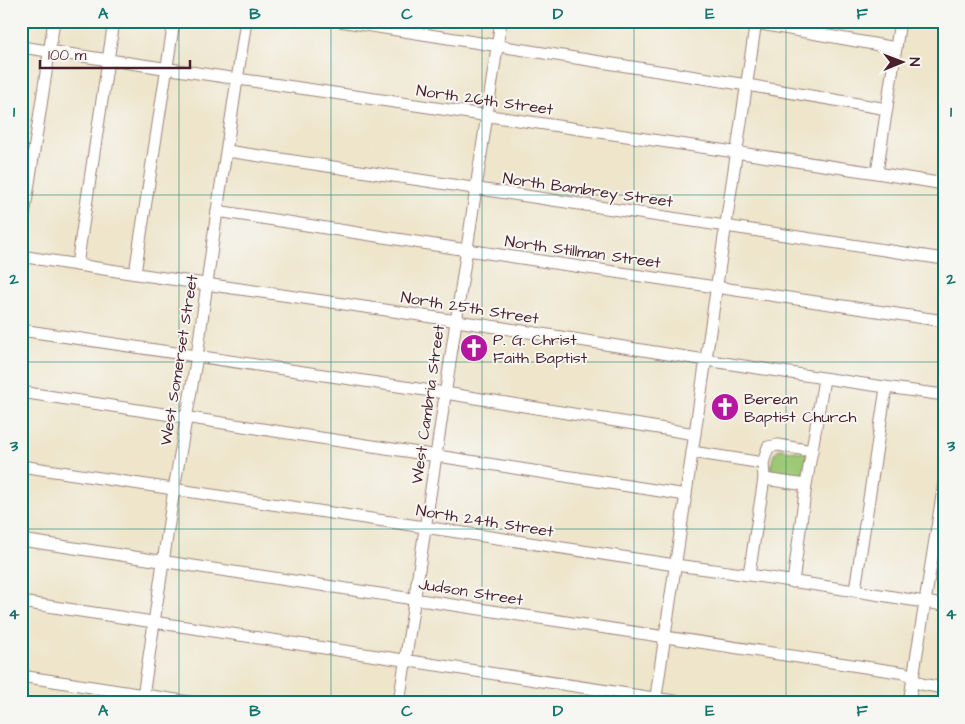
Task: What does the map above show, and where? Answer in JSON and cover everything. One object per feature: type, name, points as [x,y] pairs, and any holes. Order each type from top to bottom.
[{"type":"street","points":[[21,235],[54,21]]},
{"type":"street","points":[[77,265],[114,21]]},
{"type":"street","points":[[135,273],[174,21]]},
{"type":"street","name":"West Somerset Street","points":[[142,699],[174,489],[197,356],[206,284],[246,21]]},
{"type":"street","points":[[340,21],[747,85],[886,109]]},
{"type":"street","name":"West Cambria Street","points":[[399,703],[501,21]]},
{"type":"street","points":[[877,173],[900,21]]},
{"type":"street","points":[[655,701],[747,85],[753,22],[896,48]]},
{"type":"street","name":"North 26th Street","points":[[21,46],[944,184]]},
{"type":"street","name":"North Bambrey Street","points":[[226,151],[944,259]]},
{"type":"street","name":"North Stillman Street","points":[[217,211],[944,321]]},
{"type":"street","name":"North 25th Street","points":[[21,256],[456,320],[824,379],[944,395]]},
{"type":"street","points":[[21,330],[445,393],[695,434]]},
{"type":"street","points":[[793,582],[806,485],[824,379]]},
{"type":"street","points":[[856,590],[886,388]]},
{"type":"street","points":[[21,392],[686,495]]},
{"type":"street","points":[[749,574],[764,479],[763,463],[768,448],[778,445],[812,451]]},
{"type":"street","points":[[692,452],[763,463]]},
{"type":"street","name":"North 24th Street","points":[[21,466],[675,565],[856,590],[944,605]]},
{"type":"street","points":[[764,479],[806,485]]},
{"type":"street","points":[[909,703],[944,483]]},
{"type":"street","name":"Judson Street","points":[[21,540],[905,673],[922,684],[944,688]]},
{"type":"street","points":[[21,602],[405,660],[655,701],[687,703]]},
{"type":"street","points":[[21,676],[142,699],[196,703]]},
{"type":"green space","points":[[779,449],[807,453],[803,480],[770,475],[773,457]]},
{"type":"place","name":"P. G. Christ Faith Baptist","points":[[474,348]]},
{"type":"place","name":"Berean Baptist Church","points":[[725,407]]}]
